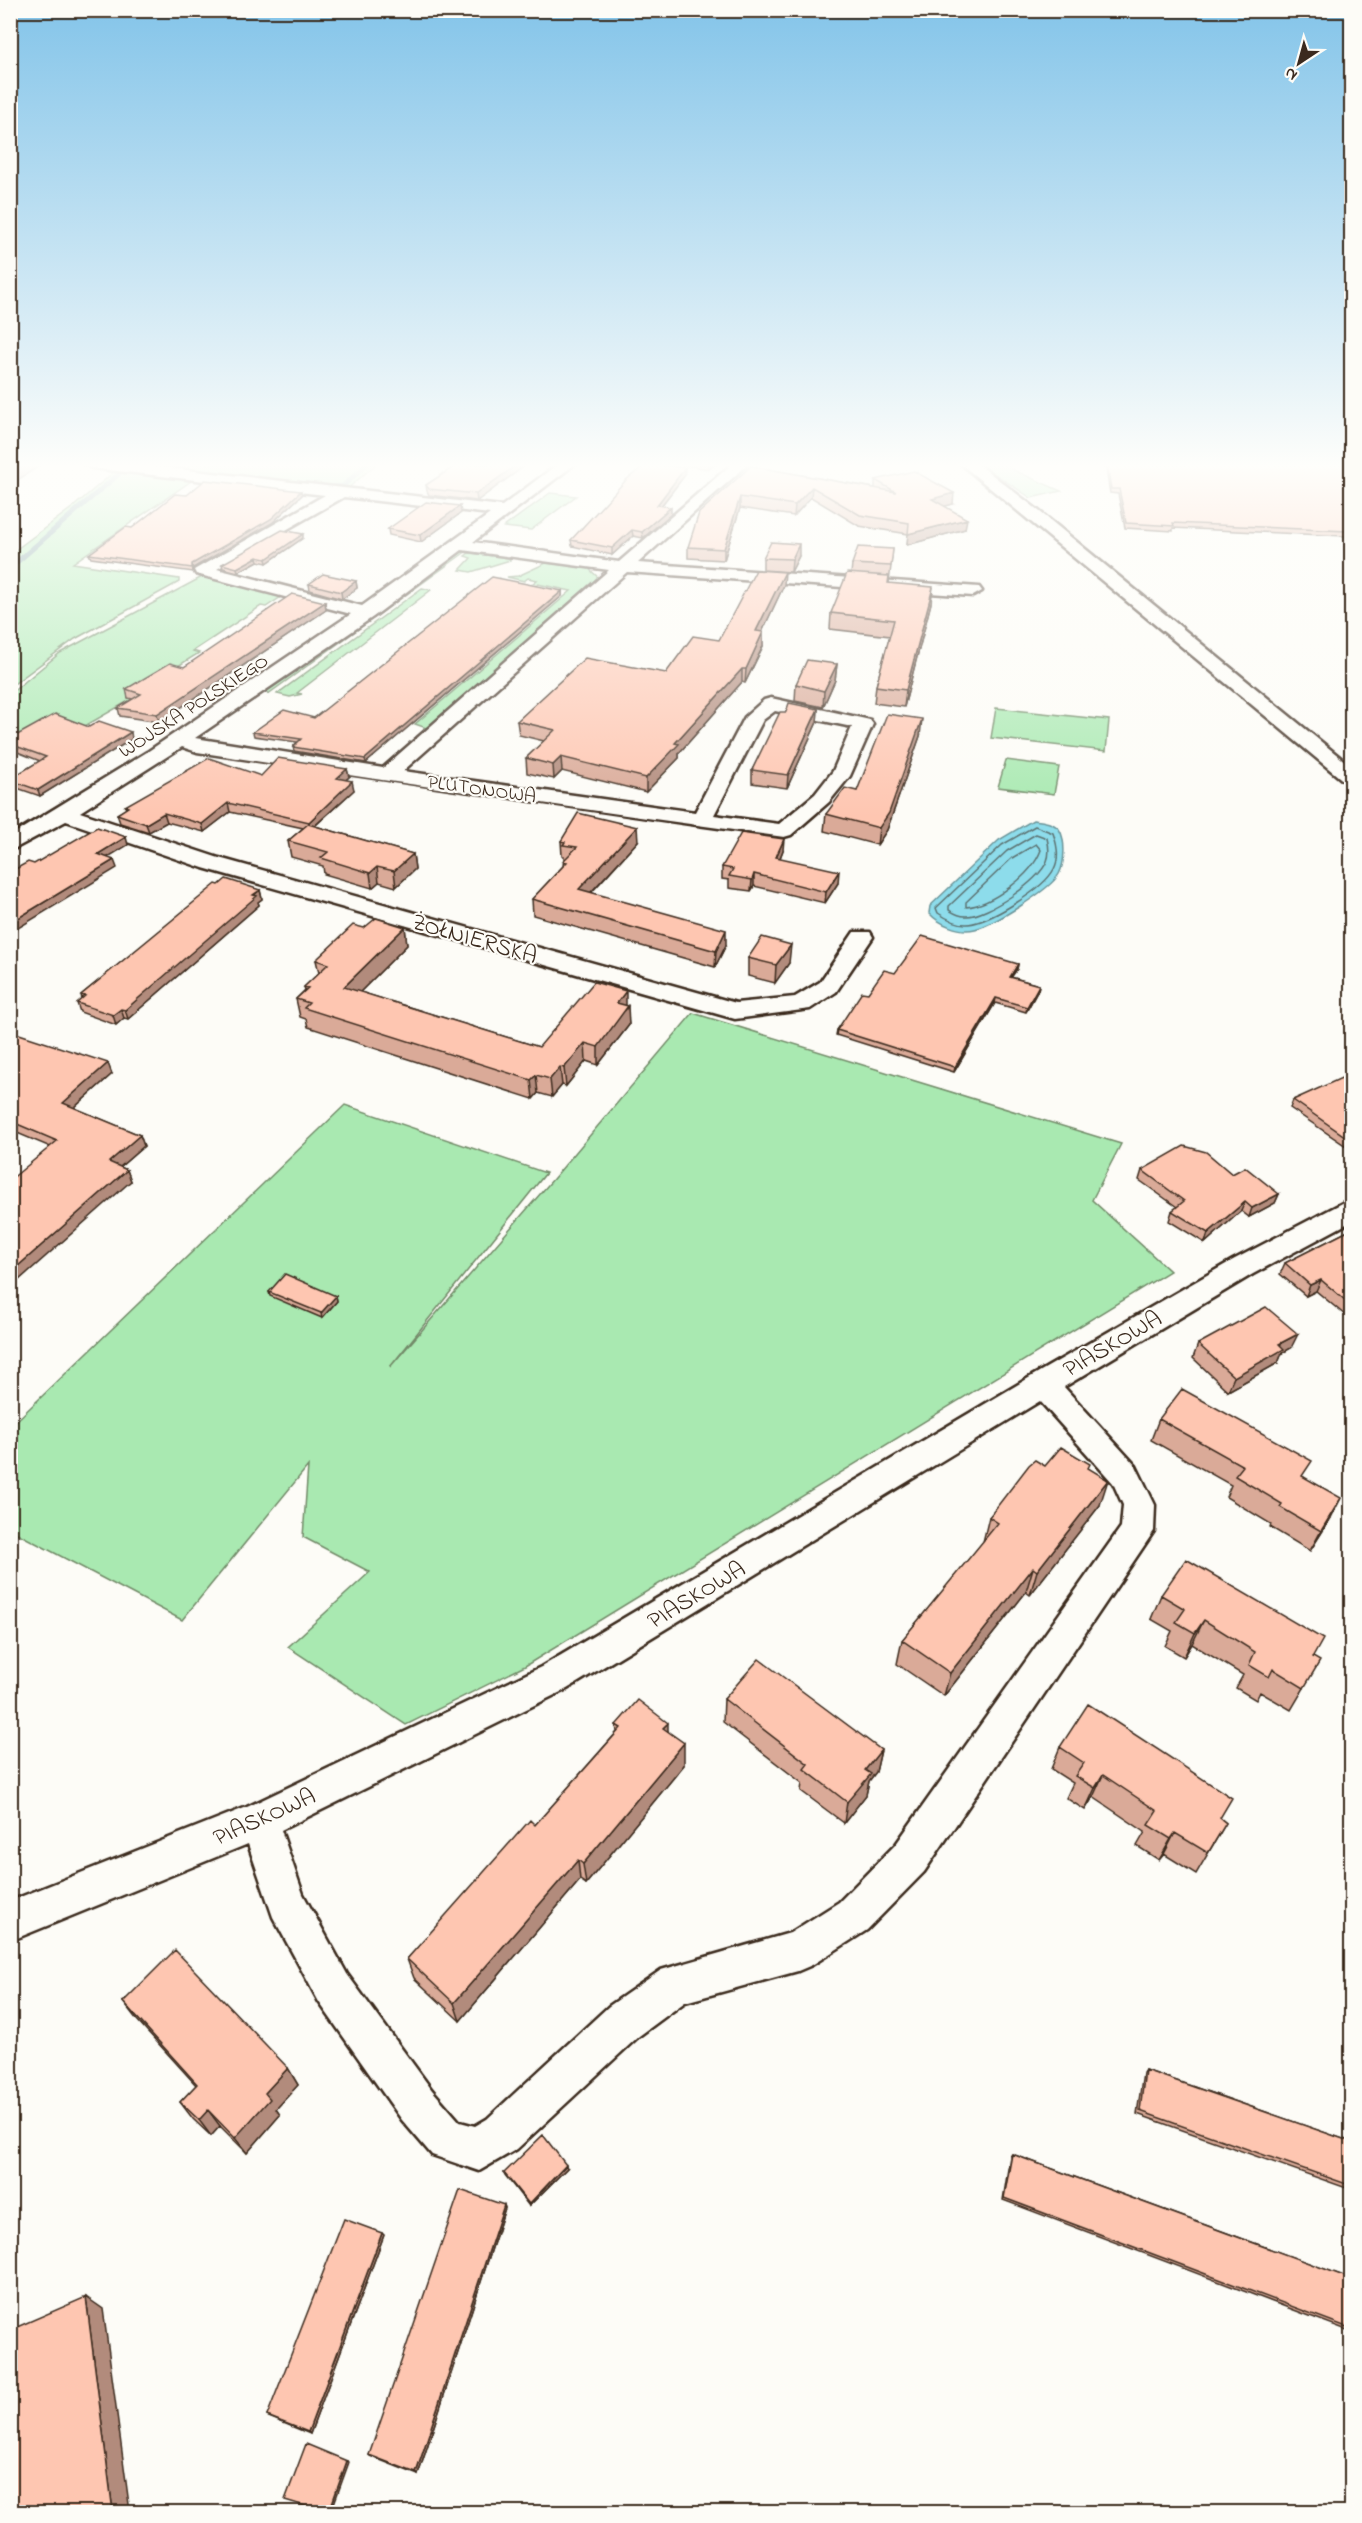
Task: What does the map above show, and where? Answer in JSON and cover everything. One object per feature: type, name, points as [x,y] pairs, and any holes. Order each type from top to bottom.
[{"type":"street","points":[[247,582],[367,613]]},
{"type":"street","name":"WOJSKA POLSKIEGO","points":[[10,845],[181,740],[367,613],[409,582]]},
{"type":"street","points":[[388,775],[401,761],[605,582]]},
{"type":"street","points":[[838,582],[974,591]]},
{"type":"street","points":[[1114,582],[1352,778]]},
{"type":"street","name":"PLUTONOWA","points":[[181,740],[197,746],[388,775],[701,820],[784,831],[822,798],[843,772],[864,724],[771,704],[755,717],[701,820]]},
{"type":"street","name":"ŻOŁNIERSKA","points":[[64,813],[211,863],[735,1011],[801,1004],[828,987],[862,937]]},
{"type":"street","name":"PIASKOWA","points":[[10,1921],[259,1821],[554,1678],[1043,1384],[1243,1267],[1352,1208]]},
{"type":"street","points":[[259,1821],[287,1903],[333,1988],[417,2104],[447,2140],[479,2149],[502,2134],[624,2021],[675,1984],[798,1951],[853,1916],[910,1858],[1137,1531],[1139,1505],[1125,1475],[1043,1384]]},
{"type":"green space","points":[[10,582],[179,582],[75,639],[11,686]]},
{"type":"green space","points":[[193,582],[234,582],[284,595],[266,607],[261,606],[193,651],[199,653],[128,697],[132,699],[45,749],[11,738],[11,693],[60,653]]},
{"type":"green space","points":[[418,582],[424,582],[268,694],[267,691]]},
{"type":"green space","points":[[599,582],[429,729],[415,724],[571,591],[533,583]]},
{"type":"green space","points":[[422,588],[431,590],[297,693],[302,694],[290,697],[277,694]]},
{"type":"green space","points":[[996,708],[1109,720],[1106,751],[991,738]]},
{"type":"green space","points":[[1006,760],[1059,767],[1054,794],[998,787]]},
{"type":"green space","points":[[693,1013],[1121,1144],[1092,1200],[1170,1271],[525,1666],[406,1725],[288,1647],[370,1572],[303,1537],[308,1466],[182,1620],[11,1530],[11,1426],[345,1105],[546,1173],[390,1367]]},
{"type":"water","points":[[1033,820],[1054,825],[1061,834],[1064,845],[1063,864],[1054,881],[1020,906],[975,929],[962,930],[950,927],[929,913],[930,906],[999,840]]},
{"type":"building","points":[[312,582],[355,582],[341,592],[309,584]]},
{"type":"building","points":[[486,582],[516,582],[562,591],[365,759],[293,747],[301,739],[253,732],[284,710],[314,718]]},
{"type":"building","points":[[750,582],[780,582],[756,631],[763,632],[746,669],[742,669],[675,743],[679,744],[646,778],[561,757],[553,765],[526,758],[555,730],[517,721],[585,658],[666,673],[693,636],[719,640]]},
{"type":"building","points":[[844,582],[888,582],[933,587],[906,690],[876,686],[894,620],[831,613]]},
{"type":"building","points":[[292,594],[325,602],[157,714],[118,708],[141,694],[126,689],[170,663],[184,667]]},
{"type":"building","points":[[807,660],[837,664],[824,691],[796,684]]},
{"type":"building","points":[[789,703],[818,709],[788,775],[752,770],[780,712],[786,712]]},
{"type":"building","points":[[55,714],[89,727],[99,721],[131,732],[38,790],[10,780],[46,757],[10,744],[10,739]]},
{"type":"building","points":[[887,714],[922,719],[889,813],[879,828],[826,814],[845,788],[857,791]]},
{"type":"building","points":[[209,758],[261,776],[278,758],[347,769],[337,778],[352,781],[309,822],[228,803],[202,824],[164,813],[146,824],[117,814],[128,807],[125,806]]},
{"type":"building","points":[[578,813],[637,827],[579,889],[726,930],[716,951],[532,899],[567,862],[563,861],[577,847],[563,845],[565,842],[561,841]]},
{"type":"building","points":[[308,824],[413,854],[394,871],[377,867],[370,873],[321,858],[328,852],[288,841]]},
{"type":"building","points":[[97,827],[126,837],[98,854],[114,860],[10,923],[10,872],[28,862],[34,864]]},
{"type":"building","points":[[741,833],[784,839],[776,857],[839,871],[826,892],[754,874],[752,880],[729,876],[733,869],[722,867]]},
{"type":"building","points":[[226,879],[260,890],[253,895],[257,896],[125,1010],[121,1009],[113,1015],[77,1003],[85,996],[81,995],[216,884],[219,885]]},
{"type":"building","points":[[376,918],[405,927],[344,987],[539,1047],[594,982],[626,991],[617,1003],[628,1006],[598,1047],[585,1043],[564,1068],[560,1067],[550,1079],[536,1075],[531,1080],[304,1008],[309,1003],[296,999],[308,988],[304,987],[328,964],[316,960],[353,925],[364,928]]},
{"type":"building","points":[[922,936],[1018,964],[1010,977],[1039,985],[1027,1007],[996,998],[955,1067],[837,1030],[862,992],[868,993],[884,970],[895,973]]},
{"type":"building","points":[[762,937],[791,945],[776,965],[748,958]]},
{"type":"building","points":[[10,1031],[108,1063],[63,1103],[140,1135],[109,1162],[127,1170],[10,1273],[10,1180],[57,1141],[10,1121]]},
{"type":"building","points":[[1348,1075],[1352,1078],[1352,1141],[1293,1100]]},
{"type":"building","points":[[1184,1146],[1206,1152],[1232,1174],[1245,1167],[1279,1194],[1252,1208],[1245,1202],[1208,1233],[1172,1211],[1184,1201],[1142,1170]]},
{"type":"building","points":[[1352,1229],[1352,1306],[1321,1280],[1310,1285],[1285,1263]]},
{"type":"building","points":[[285,1274],[336,1296],[321,1313],[269,1292]]},
{"type":"building","points":[[1266,1307],[1298,1334],[1279,1344],[1284,1349],[1234,1377],[1198,1344]]},
{"type":"building","points":[[1182,1389],[1312,1461],[1302,1476],[1341,1498],[1321,1531],[1280,1507],[1282,1504],[1235,1476],[1243,1466],[1159,1419]]},
{"type":"building","points":[[1061,1447],[1090,1464],[1088,1468],[1108,1480],[1037,1571],[1033,1568],[950,1673],[902,1640],[998,1523],[989,1517],[1029,1465],[1035,1460],[1045,1466]]},
{"type":"building","points":[[1186,1559],[1323,1639],[1313,1657],[1320,1661],[1304,1688],[1273,1669],[1269,1677],[1249,1665],[1255,1652],[1204,1620],[1195,1633],[1176,1622],[1185,1609],[1161,1595]]},
{"type":"building","points":[[759,1659],[881,1750],[865,1770],[871,1774],[847,1802],[804,1769],[808,1764],[724,1699]]},
{"type":"building","points":[[638,1700],[668,1723],[663,1728],[684,1743],[583,1864],[578,1860],[454,2003],[407,1959],[530,1820],[535,1825],[621,1728],[616,1725]]},
{"type":"building","points":[[1088,1704],[1232,1798],[1220,1818],[1226,1823],[1208,1853],[1175,1833],[1171,1839],[1148,1825],[1157,1811],[1103,1775],[1095,1788],[1075,1776],[1084,1763],[1060,1747]]},
{"type":"building","points":[[175,1950],[288,2068],[265,2093],[270,2099],[235,2138],[208,2110],[199,2120],[180,2102],[197,2084],[123,2002]]},
{"type":"building","points":[[1145,2070],[1352,2142],[1352,2186],[1140,2111]]},
{"type":"building","points":[[543,2135],[566,2165],[529,2204],[504,2173]]},
{"type":"building","points":[[1012,2154],[1352,2279],[1352,2329],[1004,2198]]},
{"type":"building","points":[[460,2190],[504,2205],[416,2473],[369,2455]]},
{"type":"building","points":[[344,2219],[382,2233],[308,2432],[267,2416]]},
{"type":"building","points":[[86,2297],[113,2512],[10,2512],[10,2330]]},
{"type":"building","points":[[306,2444],[347,2461],[329,2512],[285,2500]]}]
